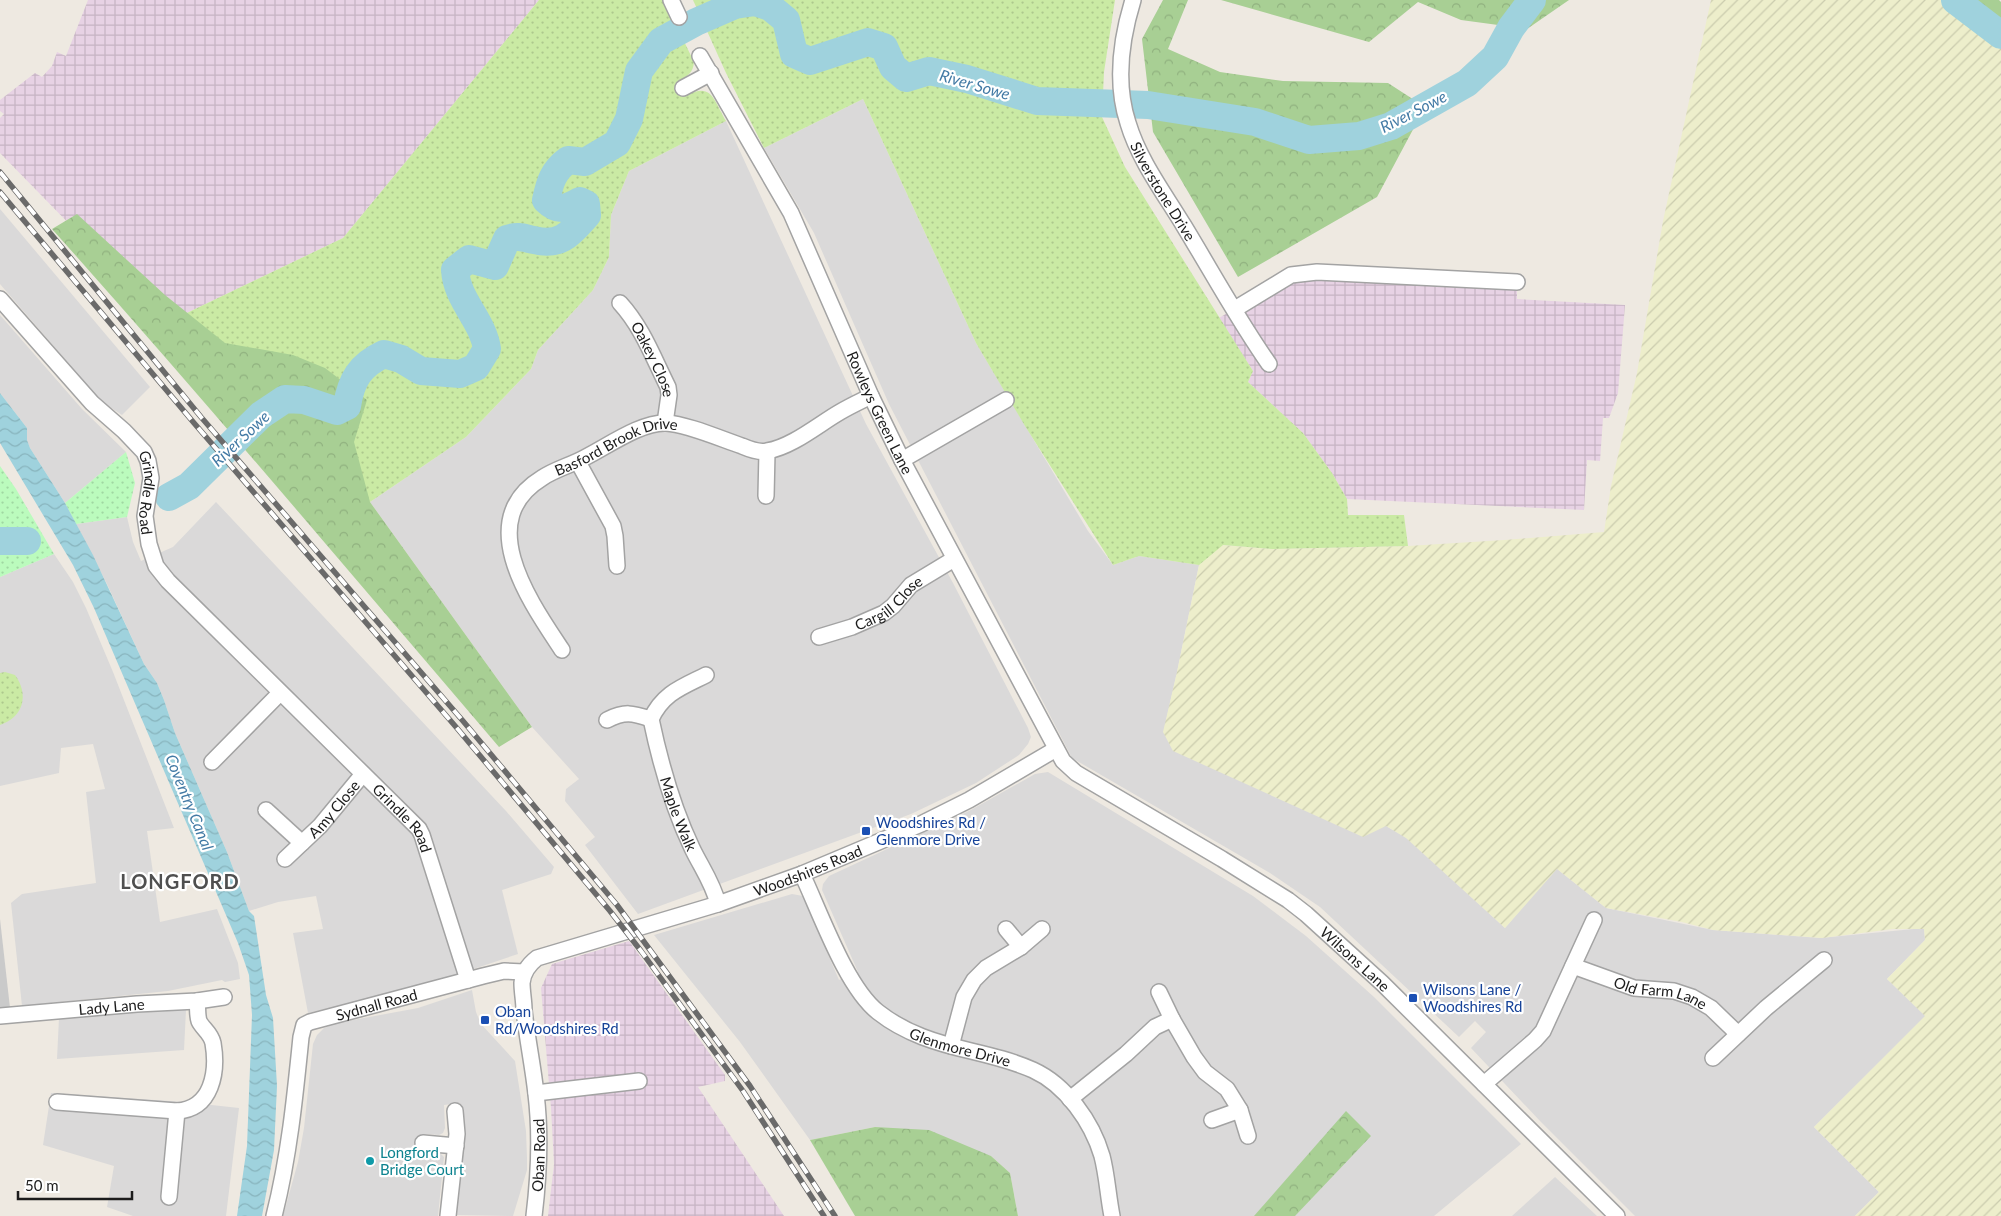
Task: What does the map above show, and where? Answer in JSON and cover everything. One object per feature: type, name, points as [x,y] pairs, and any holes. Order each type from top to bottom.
[{"type":"street","points":[[671,0],[679,17]]},
{"type":"street","name":"Silverstone Drive","points":[[1133,0],[1125,27],[1121,64],[1121,84],[1127,122],[1144,161],[1269,364]]},
{"type":"street","name":"Rowleys Green Lane","points":[[700,56],[791,213],[871,396],[902,460],[1056,749]]},
{"type":"street","points":[[683,88],[711,73]]},
{"type":"street","points":[[1235,309],[1291,275],[1316,272],[1517,282]]},
{"type":"street","name":"Grindle Road","points":[[0,299],[92,403],[124,431],[144,452],[150,469],[145,516],[149,544],[156,566],[168,581],[419,829],[468,980]]},
{"type":"street","name":"Oakey Close","points":[[620,304],[640,329],[668,387],[666,423]]},
{"type":"street","points":[[766,496],[767,452],[801,437],[841,411],[871,396]]},
{"type":"street","points":[[902,460],[1006,400]]},
{"type":"street","name":"Basford Brook Drive","points":[[562,650],[533,606],[517,572],[511,552],[509,526],[519,500],[529,488],[542,477],[578,462],[641,428],[655,424],[666,423],[676,425],[753,450],[767,452]]},
{"type":"street","points":[[578,462],[613,526],[617,566]]},
{"type":"street","name":"Cargill Close","points":[[819,637],[869,621],[884,613],[893,606],[911,585],[954,559]]},
{"type":"street","points":[[606,720],[621,713],[634,713],[651,719],[661,702],[670,694],[706,675]]},
{"type":"street","points":[[212,762],[280,693]]},
{"type":"street","name":"Maple Walk","points":[[651,719],[664,772],[678,812],[692,848],[709,878],[718,904]]},
{"type":"street","name":"Woodshires Road","points":[[524,972],[530,963],[537,958],[718,904],[802,874],[929,820],[969,800],[1056,749]]},
{"type":"street","name":"Wilsons Lane","points":[[1056,749],[1065,763],[1076,772],[1288,900],[1328,932],[1617,1216]]},
{"type":"street","name":"Amy Close","points":[[285,859],[302,843],[363,774]]},
{"type":"street","name":"Amy Close","points":[[266,810],[302,843]]},
{"type":"street","name":"Glenmore Drive","points":[[802,874],[848,973],[876,1010],[891,1022],[912,1034],[1005,1059],[1035,1071],[1070,1099],[1090,1126],[1102,1156],[1112,1216]]},
{"type":"street","points":[[1484,1084],[1536,1040],[1594,920]]},
{"type":"street","points":[[1006,929],[1021,947]]},
{"type":"street","points":[[951,1046],[964,997],[974,980],[998,959],[1021,947],[1042,929]]},
{"type":"street","points":[[1713,1058],[1766,1008],[1824,960]]},
{"type":"street","name":"Old Farm Lane","points":[[1573,966],[1634,988],[1674,991],[1692,997],[1711,1008],[1738,1034]]},
{"type":"street","name":"Sydnall Road","points":[[274,1216],[286,1164],[292,1126],[301,1037],[304,1025],[504,971],[524,972]]},
{"type":"street","name":"Oban Road","points":[[524,972],[522,985],[527,1041],[536,1093],[540,1157],[534,1216]]},
{"type":"street","points":[[1159,992],[1194,1057],[1205,1072],[1227,1089],[1240,1110],[1248,1136]]},
{"type":"street","name":"Lady Lane","points":[[0,1016],[137,1004],[197,1001],[224,997]]},
{"type":"street","points":[[57,1102],[177,1111],[187,1111],[200,1104],[210,1092],[213,1080],[213,1042],[207,1030],[199,1021],[197,1001]]},
{"type":"street","points":[[1070,1099],[1126,1054],[1155,1026],[1172,1019]]},
{"type":"street","points":[[536,1093],[639,1081]]},
{"type":"street","points":[[1212,1120],[1240,1110]]},
{"type":"street","points":[[169,1197],[177,1111]]},
{"type":"street","points":[[448,1216],[456,1146],[456,1111]]},
{"type":"street","points":[[423,1143],[456,1146]]},
{"type":"shaded area","points":[[88,0],[539,0],[343,238],[166,323],[0,153],[0,118],[4,114],[0,111],[0,100],[35,73],[42,77],[52,66],[57,52],[66,56]]},
{"type":"shaded area","points":[[863,99],[976,343],[1088,531],[1113,565],[1139,556],[1199,565],[1166,721],[1386,826],[1407,838],[1505,928],[1556,868],[1606,908],[1713,930],[1820,938],[1924,928],[1925,940],[1887,979],[1926,1016],[1814,1127],[1879,1192],[1855,1216],[1635,1216],[1540,1121],[1471,1048],[1486,1032],[1475,1021],[1459,1037],[1320,907],[1270,873],[1072,758],[889,404],[814,233],[764,148]]},
{"type":"shaded area","points":[[726,121],[866,424],[953,583],[1031,737],[1019,755],[976,783],[911,814],[638,914],[585,845],[595,837],[565,801],[566,789],[579,779],[532,727],[370,502],[466,437],[531,369],[538,350],[593,290],[609,257],[611,215],[629,171]]},
{"type":"shaded area","points":[[0,209],[150,387],[122,415],[101,401],[0,284]]},
{"type":"shaded area","points":[[1291,275],[1517,282],[1517,299],[1625,305],[1618,393],[1609,418],[1603,418],[1600,461],[1587,460],[1584,510],[1347,499],[1332,473],[1303,433],[1248,382],[1253,371],[1219,318]]},
{"type":"shaded area","points":[[0,315],[82,409],[126,452],[65,503],[30,448],[27,440],[27,428],[0,393]]},
{"type":"shaded area","points":[[216,502],[506,811],[554,867],[551,874],[502,890],[518,954],[426,985],[308,1013],[293,933],[323,929],[316,896],[278,902],[249,911],[227,852],[175,733],[157,683],[144,664],[107,584],[76,524],[127,517],[133,542],[141,561],[173,547]]},
{"type":"shaded area","points":[[54,554],[73,582],[86,608],[174,828],[147,831],[160,922],[217,909],[238,963],[240,979],[225,982],[222,980],[168,991],[22,1006],[11,903],[22,894],[96,883],[86,792],[105,789],[93,744],[61,748],[59,773],[0,786],[0,577]]},
{"type":"shaded area","points":[[1048,772],[1253,896],[1306,936],[1374,997],[1521,1144],[1434,1216],[1018,1216],[1010,1173],[991,1156],[875,1127],[810,1140],[740,1042],[654,935],[792,894],[803,896],[839,980],[858,972],[822,890],[823,884],[829,876],[969,811],[1035,774]]},
{"type":"shaded area","points":[[0,919],[10,1008],[0,1008]]},
{"type":"shaded area","points":[[629,941],[725,1075],[725,1081],[698,1087],[784,1216],[548,1216],[554,1164],[541,988],[552,964]]},
{"type":"shaded area","points":[[472,990],[476,1012],[481,1024],[515,1061],[526,1131],[527,1170],[513,1216],[457,1215],[455,1203],[463,1131],[460,1103],[444,1105],[445,1128],[443,1133],[439,1135],[424,1134],[422,1148],[438,1151],[444,1157],[438,1216],[283,1216],[298,1162],[304,1128],[313,1044],[317,1035],[324,1028],[337,1023],[418,1008]]},
{"type":"shaded area","points":[[175,1009],[186,1010],[184,1050],[57,1059],[59,1018]]},
{"type":"shaded area","points":[[51,1093],[184,1102],[239,1108],[226,1216],[133,1216],[107,1207],[114,1166],[43,1145]]},
{"type":"shaded area","points":[[1555,1177],[1597,1216],[1512,1216]]},
{"type":"green space","points":[[539,0],[664,0],[694,62],[689,74],[678,81],[686,96],[702,91],[711,95],[726,121],[629,171],[611,215],[609,257],[593,290],[538,350],[531,369],[466,437],[370,502],[166,323],[343,238]]},
{"type":"green space","points":[[693,0],[1115,0],[1104,72],[1102,117],[1125,167],[1253,371],[1248,382],[1303,433],[1332,473],[1347,499],[1348,515],[1404,515],[1408,546],[1272,549],[1223,545],[1199,565],[1139,556],[1113,565],[1025,426],[976,343],[863,99],[764,148],[726,73]]},
{"type":"green space","points":[[1163,0],[1188,0],[1168,49],[1220,72],[1283,81],[1388,83],[1425,107],[1377,197],[1238,277],[1153,132],[1142,39]]},
{"type":"green space","points":[[1221,0],[1569,0],[1527,29],[1461,20],[1418,2],[1369,42]]},
{"type":"green space","points":[[1711,0],[1955,0],[2001,35],[2001,1216],[1855,1216],[1879,1192],[1814,1127],[1925,1016],[1887,979],[1925,940],[1924,929],[1893,929],[1822,938],[1713,930],[1682,922],[1606,908],[1557,869],[1505,928],[1406,838],[1386,826],[1363,837],[1173,751],[1163,732],[1199,565],[1222,545],[1272,549],[1408,546],[1604,532],[1611,486],[1637,373],[1663,221]]},
{"type":"green space","points":[[1955,0],[1999,0],[2001,2],[2001,35]]},
{"type":"green space","points":[[77,214],[165,295],[225,343],[293,355],[325,368],[367,400],[354,442],[370,502],[532,727],[499,747],[221,422],[52,229]]},
{"type":"green space","points":[[126,452],[135,483],[127,517],[76,524],[65,503]]},
{"type":"green space","points":[[0,466],[16,489],[54,554],[0,577]]},
{"type":"green space","points":[[5,672],[15,675],[23,697],[19,711],[8,721],[0,725],[0,673]]},
{"type":"green space","points":[[1346,1111],[1371,1136],[1295,1216],[1254,1216]]},
{"type":"green space","points":[[875,1127],[929,1130],[991,1156],[1010,1173],[1018,1216],[855,1216],[810,1140]]},
{"type":"water","name":"Coventry Canal","points":[[0,393],[27,428],[27,440],[30,448],[65,503],[93,555],[144,664],[157,683],[175,733],[227,852],[249,911],[254,916],[266,995],[273,1018],[277,1086],[274,1150],[262,1216],[237,1216],[247,1146],[252,1015],[249,975],[238,943],[94,608],[73,565],[0,443]]},
{"type":"waterway","name":"River Sowe","points":[[169,497],[189,486],[261,415],[285,399],[304,400],[337,411],[347,406],[351,388],[358,374],[369,363],[384,354],[401,359],[421,371],[460,374],[476,367],[487,349],[485,339],[460,291],[455,270],[469,259],[495,266],[507,239],[518,237],[551,242],[570,233],[587,215],[586,204],[580,201],[570,206],[558,208],[546,200],[551,182],[556,173],[568,160],[585,162],[617,143],[629,119],[639,71],[661,41],[696,22],[735,5],[755,2],[770,7],[786,20],[794,54],[810,61],[868,42],[884,47],[893,67],[906,78],[929,71],[967,79],[1037,101],[1148,105],[1255,122],[1309,140],[1359,136],[1391,126],[1467,83],[1495,57],[1511,28],[1532,0]]},
{"type":"waterway","name":"River Sowe","points":[[1955,0],[2001,35]]},
{"type":"waterway","name":"River Sowe","points":[[0,541],[27,541]]},
{"type":"railway","points":[[0,172],[201,417],[463,721],[617,905],[750,1086],[835,1216]]},
{"type":"railway","points":[[0,192],[194,423],[456,727],[610,911],[743,1091],[824,1216]]},
{"type":"place","name":"Woodshires Rd / Glenmore Drive","points":[[866,831]]},
{"type":"place","name":"Wilsons Lane / Woodshires Rd","points":[[1413,998]]},
{"type":"place","name":"Oban Rd/Woodshires Rd","points":[[485,1020]]},
{"type":"place","name":"Longford Bridge Court","points":[[370,1161]]},
{"type":"district","name":"LONGFORD","points":[[180,881]]}]
